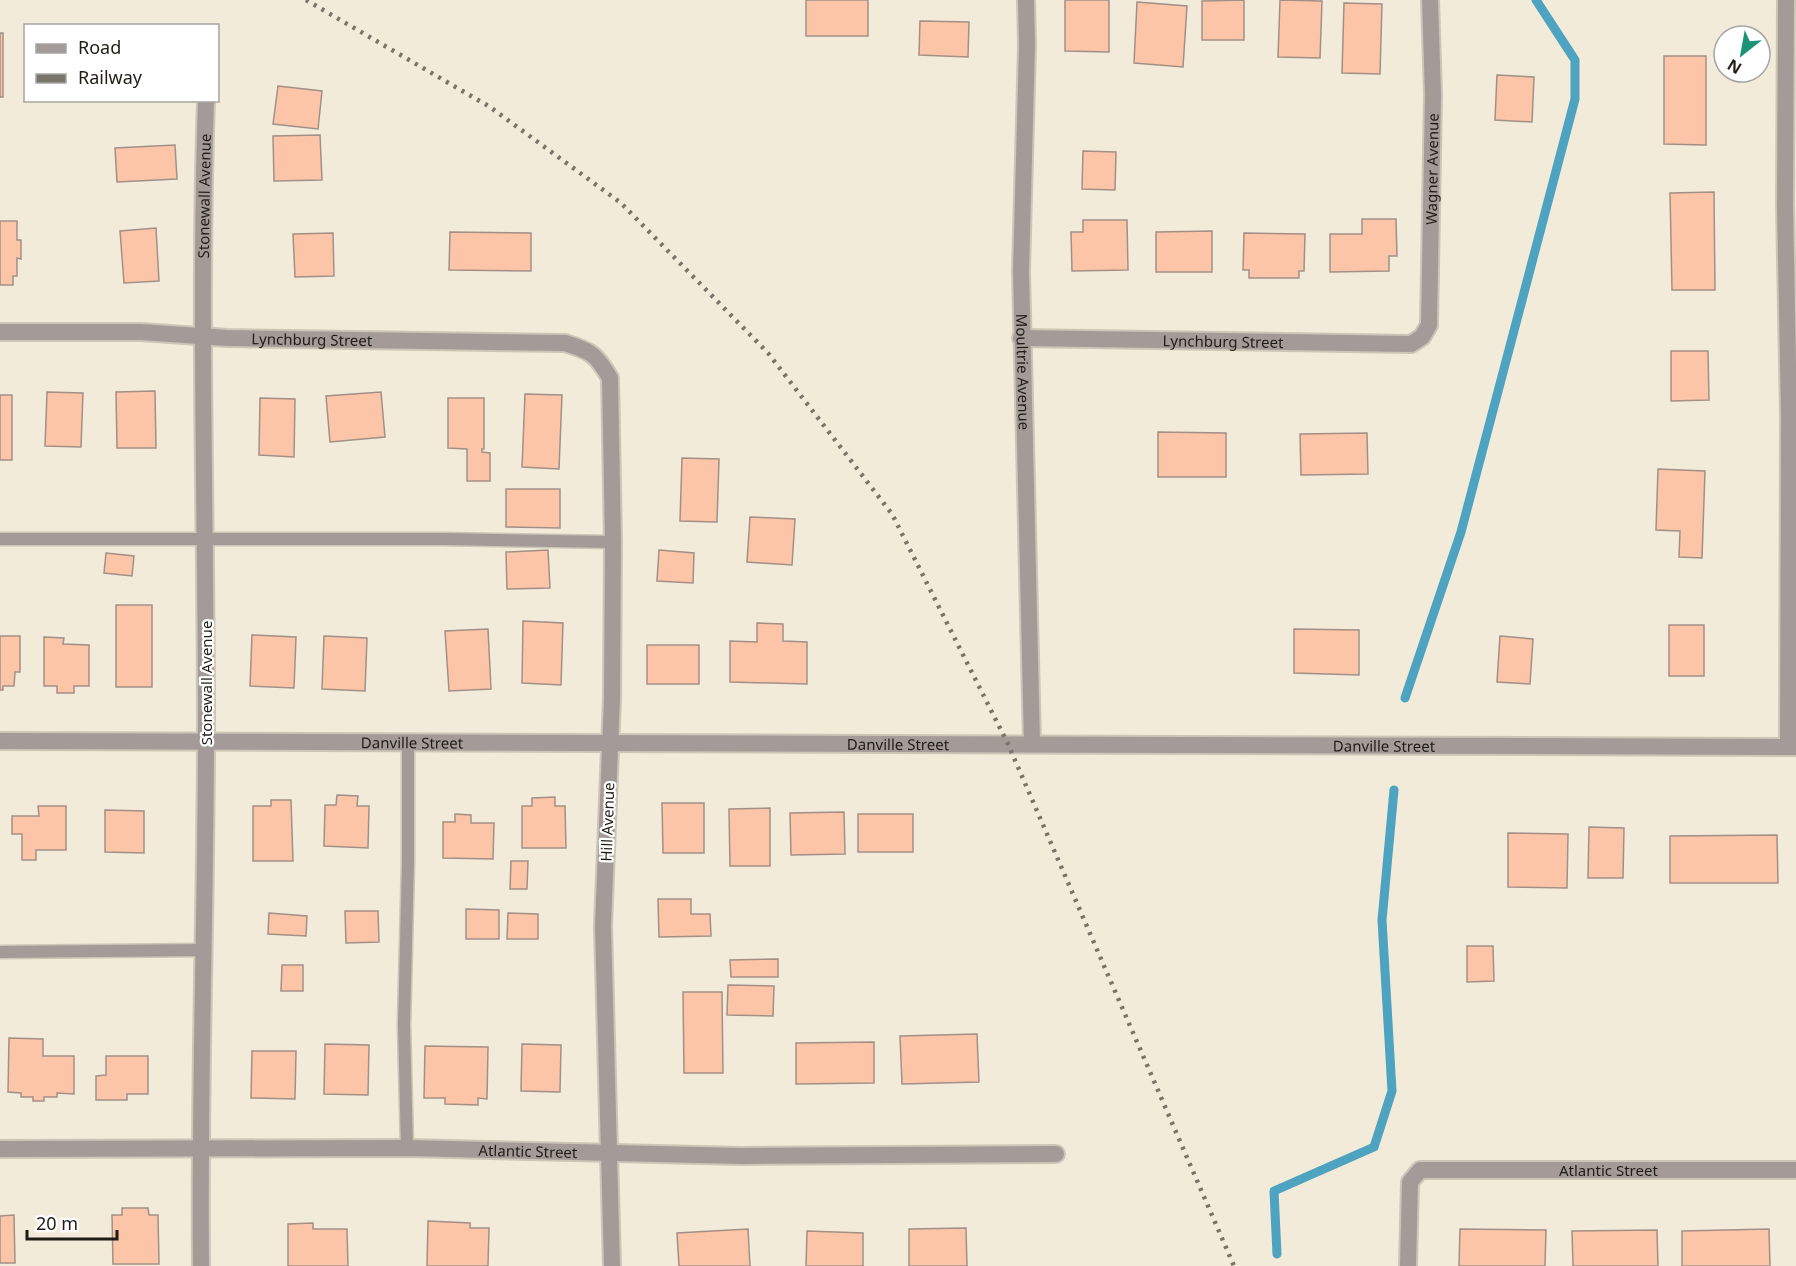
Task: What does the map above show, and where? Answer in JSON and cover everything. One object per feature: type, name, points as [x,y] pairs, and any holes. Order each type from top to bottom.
[{"type":"street","name":"Moultrie Avenue","points":[[1026,0],[1021,338],[1032,744]]},
{"type":"street","name":"Wagner Avenue","points":[[1422,337],[1429,325],[1433,95],[1430,0]]},
{"type":"street","points":[[1786,0],[1785,205],[1792,747]]},
{"type":"street","name":"Stonewall Avenue","points":[[201,1266],[206,741],[206,539],[202,337],[206,102]]},
{"type":"street","name":"Lynchburg Street","points":[[0,332],[141,332],[226,338],[565,343],[587,349],[601,362],[610,378]]},
{"type":"street","name":"Lynchburg Street","points":[[1021,338],[1411,344],[1422,337]]},
{"type":"street","name":"Hill Avenue","points":[[610,378],[613,542],[612,698],[603,926],[612,1266]]},
{"type":"street","name":"Danville Street","points":[[0,741],[1792,747]]},
{"type":"street","name":"Atlantic Street","points":[[0,1149],[407,1148],[742,1156],[1056,1154]]},
{"type":"street","name":"Atlantic Street","points":[[1408,1266],[1410,1182],[1420,1170],[1796,1170]]},
{"type":"lane","points":[[0,538],[444,539],[613,542]]},
{"type":"lane","points":[[407,1148],[404,1025],[408,742]]},
{"type":"lane","points":[[0,952],[204,950]]},
{"type":"building","points":[[806,0],[868,0],[868,36],[806,36]]},
{"type":"building","points":[[1065,0],[1109,0],[1109,52],[1065,51]]},
{"type":"building","points":[[1244,0],[1244,40],[1202,40],[1202,1]]},
{"type":"building","points":[[1280,0],[1322,1],[1320,58],[1278,57]]},
{"type":"building","points":[[1137,2],[1187,6],[1183,67],[1134,63]]},
{"type":"building","points":[[1344,3],[1382,4],[1380,74],[1342,73]]},
{"type":"building","points":[[920,21],[969,22],[968,57],[919,55]]},
{"type":"building","points":[[0,33],[3,33],[3,97],[0,97]]},
{"type":"building","points":[[1664,56],[1706,56],[1706,145],[1664,144]]},
{"type":"building","points":[[1497,75],[1534,77],[1532,122],[1495,120]]},
{"type":"building","points":[[278,86],[322,91],[318,129],[273,124]]},
{"type":"building","points":[[320,135],[322,180],[274,181],[273,136]]},
{"type":"building","points":[[175,145],[177,179],[117,182],[115,148]]},
{"type":"building","points":[[1083,151],[1116,152],[1115,190],[1082,189]]},
{"type":"building","points":[[1714,192],[1715,290],[1672,290],[1670,193]]},
{"type":"building","points":[[1362,219],[1396,219],[1397,256],[1389,256],[1389,271],[1330,272],[1330,234],[1362,234]]},
{"type":"building","points":[[1083,220],[1127,220],[1128,270],[1072,271],[1071,232],[1083,232]]},
{"type":"building","points":[[0,221],[17,221],[17,240],[21,240],[21,259],[17,258],[17,276],[13,276],[13,285],[0,285]]},
{"type":"building","points":[[156,228],[159,281],[124,283],[120,231]]},
{"type":"building","points":[[1212,231],[1212,272],[1156,272],[1156,232]]},
{"type":"building","points":[[450,232],[531,233],[531,271],[449,270]]},
{"type":"building","points":[[333,233],[334,276],[295,277],[293,234]]},
{"type":"building","points":[[1244,233],[1305,234],[1304,271],[1299,271],[1299,278],[1249,278],[1249,270],[1243,270]]},
{"type":"building","points":[[1671,351],[1708,351],[1709,400],[1671,401]]},
{"type":"building","points":[[155,391],[156,448],[117,448],[116,392]]},
{"type":"building","points":[[47,392],[83,393],[81,447],[45,446]]},
{"type":"building","points":[[381,392],[385,437],[330,442],[326,396]]},
{"type":"building","points":[[525,394],[562,395],[559,469],[522,467]]},
{"type":"building","points":[[0,395],[12,395],[12,460],[0,460]]},
{"type":"building","points":[[260,398],[295,399],[294,457],[259,455]]},
{"type":"building","points":[[448,398],[484,398],[484,449],[482,452],[490,453],[490,481],[467,481],[467,449],[448,448]]},
{"type":"building","points":[[1158,432],[1226,433],[1226,477],[1158,477]]},
{"type":"building","points":[[1367,433],[1368,474],[1301,475],[1300,434]]},
{"type":"building","points":[[682,458],[719,459],[717,522],[680,521]]},
{"type":"building","points":[[1658,469],[1705,471],[1702,558],[1679,557],[1680,531],[1656,530]]},
{"type":"building","points":[[506,489],[560,489],[560,528],[506,527]]},
{"type":"building","points":[[750,517],[795,519],[792,565],[747,562]]},
{"type":"building","points":[[548,550],[550,588],[507,589],[506,552]]},
{"type":"building","points":[[659,550],[694,553],[693,583],[657,581]]},
{"type":"building","points":[[106,553],[134,556],[132,576],[104,573]]},
{"type":"building","points":[[116,605],[152,605],[152,687],[116,687]]},
{"type":"building","points":[[523,621],[563,623],[561,685],[522,683]]},
{"type":"building","points":[[757,623],[783,624],[783,641],[807,642],[807,684],[730,682],[730,641],[757,642]]},
{"type":"building","points":[[1669,625],[1704,625],[1704,676],[1669,676]]},
{"type":"building","points":[[488,629],[491,689],[449,691],[445,631]]},
{"type":"building","points":[[1294,629],[1359,630],[1359,675],[1294,673]]},
{"type":"building","points":[[252,635],[296,637],[294,688],[250,686]]},
{"type":"building","points":[[0,636],[20,636],[20,672],[15,672],[14,686],[3,686],[3,690],[0,690]]},
{"type":"building","points":[[324,636],[367,638],[365,691],[322,689]]},
{"type":"building","points":[[1500,636],[1533,639],[1530,684],[1497,682]]},
{"type":"building","points":[[44,637],[64,638],[63,644],[89,645],[89,686],[74,686],[74,693],[57,693],[57,686],[44,686]]},
{"type":"building","points":[[647,645],[699,645],[699,684],[647,684]]},
{"type":"building","points":[[337,795],[358,796],[357,806],[369,806],[368,848],[324,846],[325,805],[336,805]]},
{"type":"building","points":[[555,797],[555,806],[565,806],[566,848],[522,848],[522,806],[532,806],[532,798]]},
{"type":"building","points":[[271,800],[291,800],[293,861],[253,861],[253,806],[271,806]]},
{"type":"building","points":[[662,803],[704,803],[704,853],[663,853]]},
{"type":"building","points":[[38,806],[66,806],[66,850],[36,850],[36,860],[22,860],[22,834],[12,834],[12,816],[39,816]]},
{"type":"building","points":[[770,808],[770,866],[730,866],[729,809]]},
{"type":"building","points":[[105,810],[144,811],[144,853],[105,852]]},
{"type":"building","points":[[844,812],[845,854],[791,855],[790,813]]},
{"type":"building","points":[[455,814],[471,815],[471,823],[494,823],[493,859],[443,858],[443,822],[455,822]]},
{"type":"building","points":[[858,814],[913,814],[913,852],[858,852]]},
{"type":"building","points":[[1589,827],[1624,828],[1623,878],[1588,878]]},
{"type":"building","points":[[1508,833],[1568,834],[1567,888],[1508,887]]},
{"type":"building","points":[[1777,835],[1778,883],[1670,883],[1670,836]]},
{"type":"building","points":[[511,861],[528,861],[527,889],[510,889]]},
{"type":"building","points":[[658,899],[691,899],[691,914],[710,914],[711,936],[659,937]]},
{"type":"building","points":[[466,909],[499,910],[499,939],[466,939]]},
{"type":"building","points":[[345,911],[378,911],[379,942],[346,943]]},
{"type":"building","points":[[269,913],[307,916],[306,936],[268,934]]},
{"type":"building","points":[[508,913],[538,914],[538,939],[507,939]]},
{"type":"building","points":[[1467,946],[1493,946],[1494,981],[1467,982]]},
{"type":"building","points":[[778,959],[778,977],[731,977],[730,960]]},
{"type":"building","points":[[282,965],[303,965],[303,991],[281,991]]},
{"type":"building","points":[[728,985],[774,986],[773,1016],[727,1015]]},
{"type":"building","points":[[683,992],[722,992],[723,1073],[684,1073]]},
{"type":"building","points":[[977,1034],[979,1082],[902,1084],[900,1036]]},
{"type":"building","points":[[9,1038],[43,1039],[43,1056],[74,1056],[74,1094],[57,1093],[57,1097],[44,1097],[44,1101],[33,1101],[33,1097],[21,1097],[21,1093],[8,1092]]},
{"type":"building","points":[[874,1042],[874,1083],[796,1084],[796,1043]]},
{"type":"building","points":[[325,1044],[369,1045],[368,1095],[324,1094]]},
{"type":"building","points":[[522,1044],[561,1045],[560,1092],[521,1091]]},
{"type":"building","points":[[425,1046],[488,1047],[487,1099],[478,1098],[478,1105],[445,1104],[445,1098],[424,1098]]},
{"type":"building","points":[[252,1051],[296,1051],[295,1099],[251,1098]]},
{"type":"building","points":[[106,1056],[148,1056],[148,1094],[127,1094],[127,1100],[96,1100],[96,1076],[106,1075]]},
{"type":"building","points":[[122,1208],[148,1208],[149,1215],[158,1215],[159,1264],[113,1264],[112,1215],[122,1215]]},
{"type":"building","points":[[14,1215],[15,1263],[0,1263],[0,1216]]},
{"type":"building","points":[[428,1221],[470,1223],[470,1228],[489,1228],[488,1266],[427,1266]]},
{"type":"building","points":[[313,1223],[313,1229],[347,1229],[348,1266],[288,1266],[288,1224]]},
{"type":"building","points":[[966,1228],[967,1266],[909,1266],[909,1229]]},
{"type":"building","points":[[748,1229],[750,1266],[679,1266],[677,1233]]},
{"type":"building","points":[[1460,1229],[1546,1230],[1545,1266],[1459,1266]]},
{"type":"building","points":[[1769,1229],[1770,1266],[1682,1266],[1682,1231]]},
{"type":"building","points":[[1657,1230],[1658,1266],[1573,1266],[1572,1231]]},
{"type":"building","points":[[807,1231],[863,1233],[863,1266],[806,1266]]},
{"type":"waterway","points":[[1405,698],[1461,532],[1575,99],[1575,60],[1536,0]]},
{"type":"waterway","points":[[1277,1254],[1274,1191],[1374,1147],[1392,1091],[1382,920],[1394,790]]},
{"type":"railway","points":[[306,0],[490,107],[621,203],[768,353],[892,514],[1008,744],[1234,1266]]}]
